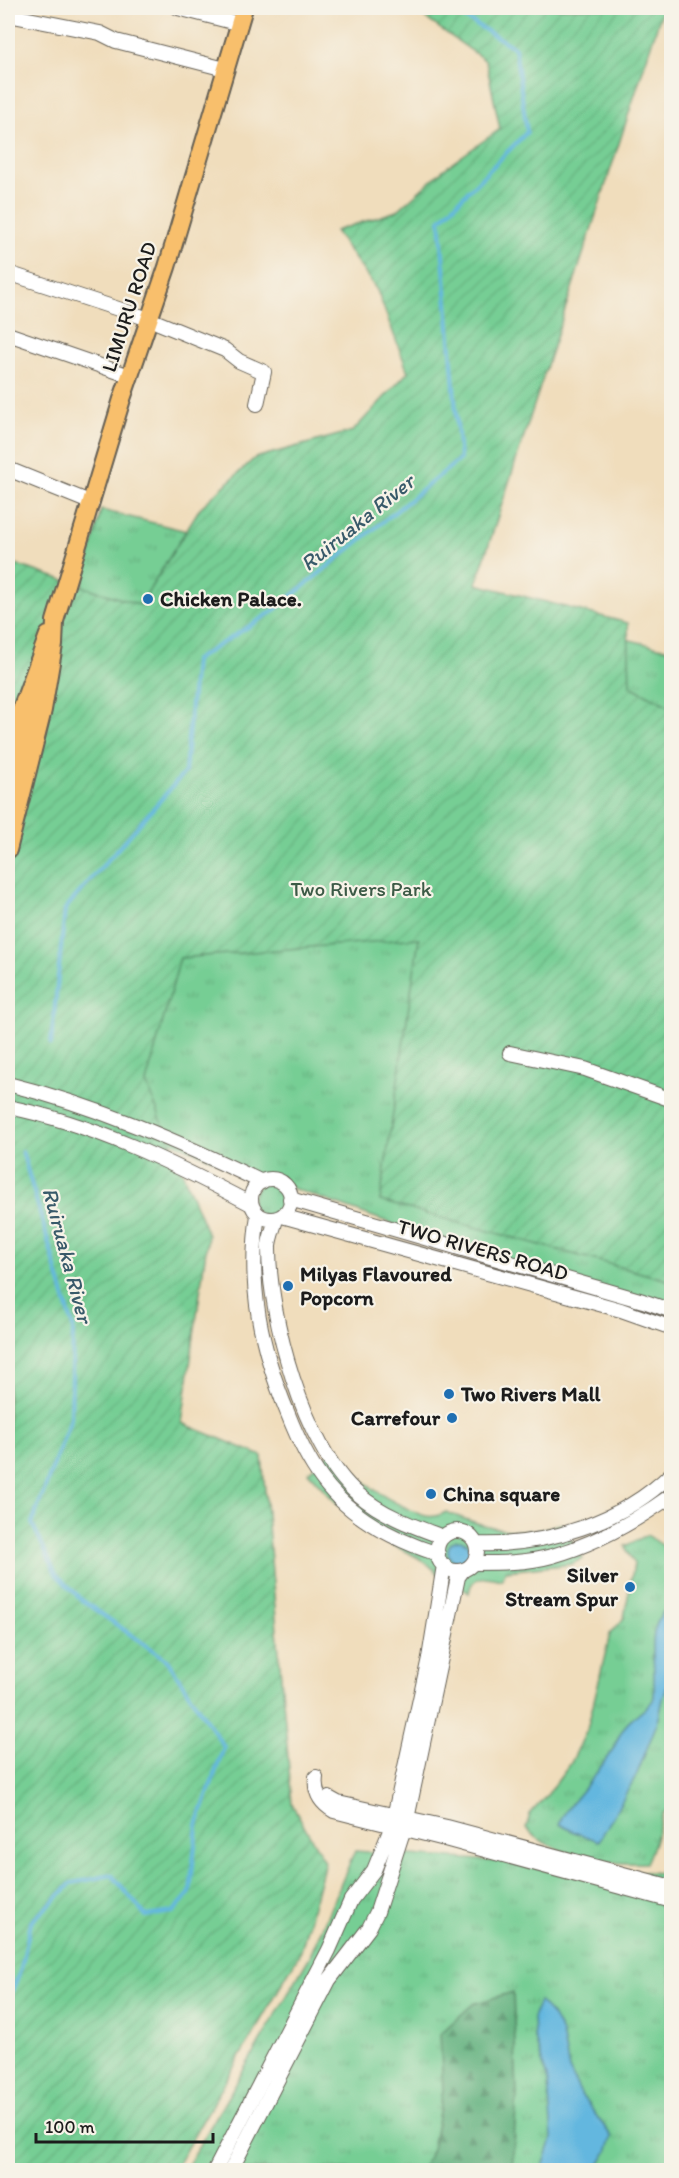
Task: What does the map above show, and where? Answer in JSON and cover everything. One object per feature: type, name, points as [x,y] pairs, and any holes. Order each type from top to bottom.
[{"type":"main road","name":"LIMURU ROAD","points":[[8,796],[92,502],[130,376],[170,257],[244,8]]},
{"type":"main road","name":"LIMURU ROAD","points":[[8,745],[50,629],[55,626]]},
{"type":"main road","name":"LIMURU ROAD","points":[[8,850],[43,710],[55,626]]},
{"type":"street","points":[[178,8],[240,24]]},
{"type":"street","points":[[8,15],[100,33],[116,41],[225,69]]},
{"type":"street","points":[[8,273],[149,319],[225,350],[238,361],[264,372],[257,404]]},
{"type":"street","points":[[8,333],[130,376]]},
{"type":"street","points":[[8,469],[92,502]]},
{"type":"street","points":[[510,1053],[585,1069],[672,1100]]},
{"type":"street","points":[[262,1182],[198,1151],[127,1121],[84,1105],[13,1085],[11,1108],[54,1119],[117,1140],[176,1164],[255,1209],[263,1218],[279,1218]]},
{"type":"street","points":[[443,1536],[373,1505],[357,1493],[322,1447],[289,1365],[271,1287],[269,1243],[279,1218],[290,1206],[290,1199],[287,1186],[280,1181],[274,1179],[262,1182],[253,1191],[259,1325],[280,1392],[302,1447],[322,1480],[371,1525],[441,1560],[456,1570],[468,1566],[551,1557],[590,1542],[642,1517],[672,1495]]},
{"type":"street","name":"TWO RIVERS ROAD","points":[[290,1199],[672,1311]]},
{"type":"street","name":"TWO RIVERS ROAD","points":[[279,1218],[384,1244],[621,1310],[672,1328]]},
{"type":"street","points":[[384,1244],[388,1227]]},
{"type":"street","points":[[476,1544],[502,1545],[540,1540],[582,1528],[632,1504],[672,1473]]},
{"type":"street","points":[[215,2170],[329,1950],[342,1916],[374,1870],[399,1822],[429,1658],[441,1560],[438,1548],[443,1536],[461,1531],[468,1534],[476,1544],[476,1557],[458,1577],[399,1822],[377,1912],[369,1928],[329,1980],[231,2170]]},
{"type":"street","points":[[672,1887],[458,1830],[399,1822],[334,1811],[323,1805],[316,1793],[316,1777],[325,1796],[338,1803],[399,1822],[672,1901]]},
{"type":"green space","points":[[411,8],[663,8],[476,584],[628,623],[630,686],[671,707],[672,917],[666,955],[672,957],[671,1281],[380,1201],[419,938],[180,958],[146,1083],[208,1235],[182,1423],[262,1456],[292,1804],[325,1862],[301,1951],[174,2170],[8,2170],[8,562],[140,605],[200,508],[255,458],[353,431],[408,372],[377,290],[335,231],[397,211],[444,169],[500,129],[486,61]]},
{"type":"green space","name":"Two Rivers Park","points":[[101,510],[671,650],[671,1312],[458,1247],[283,1185],[289,1199],[285,1210],[276,1216],[264,1217],[256,1212],[252,1201],[255,1191],[269,1180],[231,1167],[84,1105],[8,885]]},
{"type":"green space","points":[[334,1450],[375,1490],[417,1513],[430,1517],[446,1512],[474,1522],[517,1531],[546,1528],[561,1523],[583,1558],[572,1564],[506,1571],[501,1580],[477,1579],[470,1587],[469,1593],[455,1582],[443,1582],[437,1573],[422,1560],[385,1541],[357,1522],[308,1472]]},
{"type":"green space","points":[[647,1535],[665,1547],[671,1548],[671,1809],[663,1813],[646,1863],[599,1860],[550,1846],[526,1828],[530,1814],[571,1763],[587,1730],[610,1634],[624,1618],[634,1564],[625,1546]]},
{"type":"green space","points":[[671,1842],[671,2170],[185,2170],[309,1958],[355,1851],[661,1873]]},
{"type":"green space","points":[[513,1992],[517,2095],[512,2170],[479,2170],[463,2164],[461,2170],[421,2170],[432,2149],[443,2090],[440,2034],[473,2004]]},
{"type":"water","points":[[459,1540],[467,1543],[470,1551],[467,1559],[459,1562],[451,1559],[448,1551],[451,1543]]},
{"type":"water","points":[[671,1605],[671,1676],[659,1718],[637,1774],[599,1841],[574,1832],[559,1824],[563,1816],[600,1768],[624,1728],[653,1700],[654,1630],[663,1612]]},
{"type":"water","points":[[539,2001],[552,2015],[562,2033],[569,2069],[582,2096],[612,2137],[607,2152],[596,2170],[542,2170],[552,2139],[548,2082],[534,2035],[533,2018]]},
{"type":"waterway","name":"Ruiruaka River","points":[[51,1044],[65,909],[185,772],[195,660],[272,612],[460,459],[440,220],[527,132],[515,48],[449,8]]},
{"type":"waterway","name":"Ruiruaka River","points":[[8,2001],[21,1969],[31,1922],[72,1883],[112,1875],[146,1916],[173,1912],[190,1893],[197,1825],[224,1747],[167,1660],[83,1601],[56,1574],[32,1523],[71,1418],[73,1327],[22,1151]]},
{"type":"place","name":"Chicken Palace.","points":[[148,599]]},
{"type":"place","name":"Milyas Flavoured Popcorn","points":[[288,1286]]},
{"type":"place","name":"Two Rivers Mall","points":[[449,1394]]},
{"type":"place","name":"Carrefour","points":[[452,1418]]},
{"type":"place","name":"China square","points":[[431,1494]]},
{"type":"place","name":"Silver Stream Spur","points":[[630,1587]]}]
